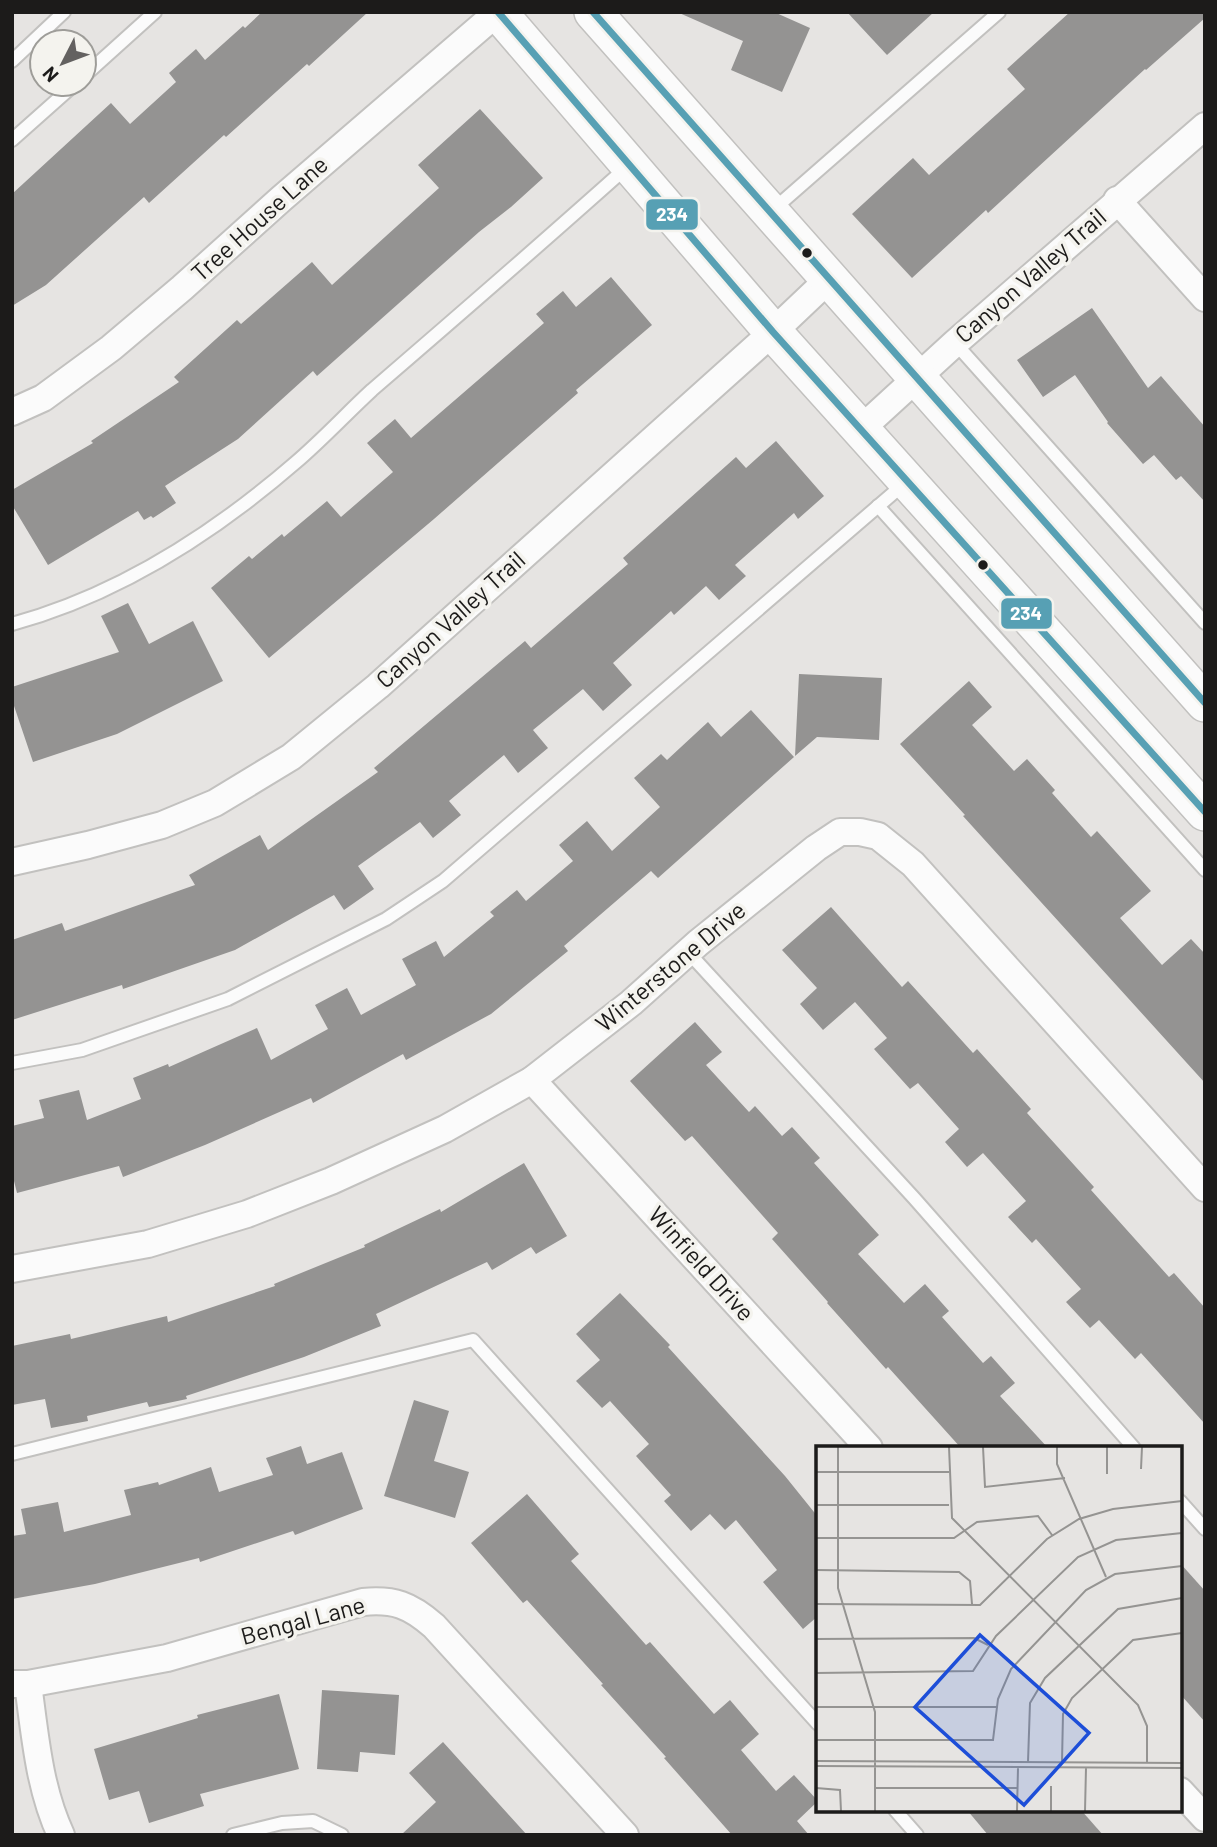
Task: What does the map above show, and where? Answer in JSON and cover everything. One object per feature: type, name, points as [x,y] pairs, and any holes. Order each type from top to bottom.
[{"type":"main road","points":[[498,12],[773,332],[1205,812]]},
{"type":"main road","points":[[593,12],[1205,703]]},
{"type":"street","name":"Tree House Lane","points":[[12,412],[43,398],[111,348],[498,12]]},
{"type":"street","name":"Canyon Valley Trail","points":[[861,429],[955,343],[1205,126]]},
{"type":"street","points":[[1118,200],[1205,298]]},
{"type":"street","name":"Canyon Valley Trail","points":[[12,862],[162,825],[215,803],[291,757],[378,686],[830,278]]},
{"type":"street","name":"Winterstone Drive","points":[[12,1269],[148,1244],[247,1214],[331,1181],[445,1129],[532,1080],[631,1003],[688,952],[840,832],[878,836],[913,864],[1205,1188]]},
{"type":"street","name":"Winfield Drive","points":[[532,1080],[867,1446]]},
{"type":"street","name":"Bengal Lane","points":[[20,1684],[167,1658],[363,1602],[384,1600],[419,1614],[433,1626],[625,1835]]},
{"type":"street","points":[[20,1684],[52,1815],[61,1835]]},
{"type":"street","points":[[1182,1793],[1205,1818]]},
{"type":"lane","points":[[12,61],[64,12]]},
{"type":"lane","points":[[98,63],[155,12]]},
{"type":"lane","points":[[771,212],[999,12]]},
{"type":"lane","points":[[12,140],[59,98]]},
{"type":"lane","points":[[12,624],[42,616],[99,592],[156,564],[228,518],[296,462],[629,165]]},
{"type":"lane","points":[[955,343],[1205,623]]},
{"type":"lane","points":[[12,1063],[82,1050],[228,999],[386,919],[443,881],[908,481]]},
{"type":"lane","points":[[878,506],[1205,870]]},
{"type":"lane","points":[[688,952],[914,1198],[1132,1446]]},
{"type":"lane","points":[[12,1454],[473,1340],[816,1722]]},
{"type":"lane","points":[[1182,1503],[1205,1529]]},
{"type":"lane","points":[[897,1812],[917,1835]]},
{"type":"lane","points":[[233,1835],[282,1823],[313,1821],[342,1835]]},
{"type":"building","points":[[262,12],[368,12],[149,203],[144,197],[46,285],[12,306],[12,194],[111,103],[130,124],[176,82],[169,73],[196,49],[205,60]]},
{"type":"building","points":[[677,12],[774,12],[810,28],[782,92],[731,70],[743,41]]},
{"type":"building","points":[[847,12],[934,12],[887,55]]},
{"type":"building","points":[[1070,12],[1205,12],[1205,18],[912,278],[852,214],[913,158],[929,175],[1025,89],[1007,69]]},
{"type":"building","points":[[480,109],[543,178],[317,376],[313,371],[238,439],[165,486],[176,503],[153,518],[151,516],[144,520],[138,511],[48,565],[12,505],[12,490],[93,443],[91,441],[179,382],[174,377],[237,320],[241,324],[312,262],[332,285],[439,188],[418,165]]},
{"type":"building","points":[[611,277],[652,325],[434,519],[269,658],[211,588],[249,556],[252,559],[282,534],[284,537],[327,501],[341,517],[393,472],[367,443],[395,419],[411,438],[544,323],[536,314],[563,291],[576,307]]},
{"type":"building","points":[[1092,308],[1148,388],[1161,376],[1205,427],[1205,502],[1181,476],[1176,480],[1154,455],[1143,464],[1107,423],[1075,375],[1043,397],[1017,360]]},
{"type":"building","points":[[776,441],[824,496],[798,519],[794,513],[735,565],[746,576],[719,600],[706,586],[674,615],[671,611],[613,663],[632,685],[603,711],[583,689],[533,730],[548,748],[518,773],[504,755],[449,801],[461,815],[433,838],[420,822],[358,866],[374,889],[344,910],[334,895],[235,950],[123,989],[122,985],[12,1020],[12,940],[62,923],[65,931],[195,885],[189,875],[260,835],[268,850],[378,772],[374,768],[525,641],[531,648],[628,564],[623,558],[736,457],[746,468]]},
{"type":"building","points":[[128,603],[149,644],[193,621],[223,681],[117,734],[33,762],[12,700],[12,687],[119,652],[101,616]]},
{"type":"building","points":[[799,674],[882,678],[879,740],[817,737],[795,756]]},
{"type":"building","points":[[969,681],[992,707],[972,725],[1014,771],[1027,759],[1055,790],[1052,793],[1091,837],[1097,831],[1151,891],[1120,918],[1162,965],[1191,939],[1205,954],[1205,1083],[900,744]]},
{"type":"building","points":[[751,710],[794,757],[658,878],[651,871],[564,946],[568,951],[491,1014],[406,1060],[403,1054],[313,1103],[311,1098],[205,1145],[123,1177],[119,1166],[17,1193],[12,1173],[12,1126],[44,1118],[39,1100],[79,1090],[87,1120],[141,1099],[133,1078],[168,1064],[169,1067],[257,1028],[271,1060],[328,1029],[315,1005],[347,988],[361,1015],[416,985],[402,959],[436,941],[444,957],[494,916],[490,912],[517,890],[526,901],[573,861],[559,845],[587,821],[612,851],[660,807],[634,778],[661,754],[667,760],[708,722],[721,737]]},
{"type":"building","points":[[831,907],[902,987],[908,981],[973,1053],[977,1049],[1031,1109],[1027,1113],[1094,1187],[1091,1190],[1169,1277],[1174,1273],[1205,1308],[1205,1424],[1141,1353],[1135,1359],[1099,1320],[1090,1328],[1066,1302],[1081,1289],[1036,1239],[1032,1243],[1008,1217],[1026,1201],[983,1153],[967,1167],[945,1142],[959,1129],[918,1083],[910,1089],[874,1049],[887,1038],[855,1002],[823,1030],[800,1004],[817,988],[782,950]]},
{"type":"building","points":[[695,1022],[722,1052],[706,1065],[749,1112],[755,1106],[782,1136],[792,1127],[820,1158],[814,1163],[879,1235],[858,1254],[904,1303],[925,1284],[949,1311],[942,1317],[983,1363],[991,1356],[1015,1383],[1000,1396],[1046,1446],[959,1446],[827,1303],[772,1239],[778,1233],[692,1136],[685,1141],[630,1081]]},
{"type":"building","points":[[524,1163],[567,1236],[536,1254],[531,1247],[492,1270],[487,1262],[376,1314],[381,1326],[304,1357],[186,1396],[187,1399],[149,1407],[147,1402],[87,1416],[88,1421],[51,1428],[45,1399],[12,1405],[12,1346],[70,1334],[71,1339],[167,1316],[168,1322],[275,1286],[274,1284],[365,1247],[364,1245],[440,1209],[441,1212]]},
{"type":"building","points":[[620,1293],[670,1345],[668,1347],[785,1476],[816,1515],[816,1618],[803,1629],[763,1582],[777,1570],[736,1520],[725,1530],[710,1514],[691,1531],[664,1501],[671,1495],[636,1456],[649,1444],[610,1401],[602,1408],[576,1381],[600,1360],[576,1334]]},
{"type":"building","points":[[414,1400],[449,1411],[434,1461],[469,1472],[455,1518],[384,1496]]},
{"type":"building","points":[[301,1446],[307,1464],[342,1452],[363,1509],[295,1535],[293,1531],[200,1562],[199,1558],[95,1584],[12,1599],[12,1536],[26,1534],[21,1509],[58,1502],[64,1532],[131,1515],[124,1490],[158,1482],[159,1485],[211,1467],[219,1492],[273,1475],[266,1458]]},
{"type":"building","points":[[527,1494],[579,1554],[571,1561],[646,1645],[650,1642],[714,1714],[730,1700],[759,1734],[741,1750],[776,1791],[794,1775],[816,1799],[816,1803],[797,1821],[809,1835],[732,1835],[601,1685],[603,1684],[527,1600],[523,1603],[471,1543]]},
{"type":"building","points":[[1182,1565],[1205,1591],[1205,1722],[1182,1696]]},
{"type":"building","points":[[322,1690],[399,1695],[395,1755],[360,1752],[358,1772],[317,1769]]},
{"type":"building","points":[[279,1694],[299,1769],[200,1794],[204,1806],[149,1823],[139,1791],[109,1800],[94,1749],[198,1718],[197,1715]]},
{"type":"building","points":[[443,1742],[527,1835],[401,1835],[436,1802],[409,1773]]},
{"type":"building","points":[[969,1812],[1083,1812],[1103,1835],[988,1835]]},
{"type":"transit line","name":"234","points":[[498,12],[773,332],[1205,812]]},
{"type":"transit line","name":"234","points":[[593,12],[1205,703]]}]
